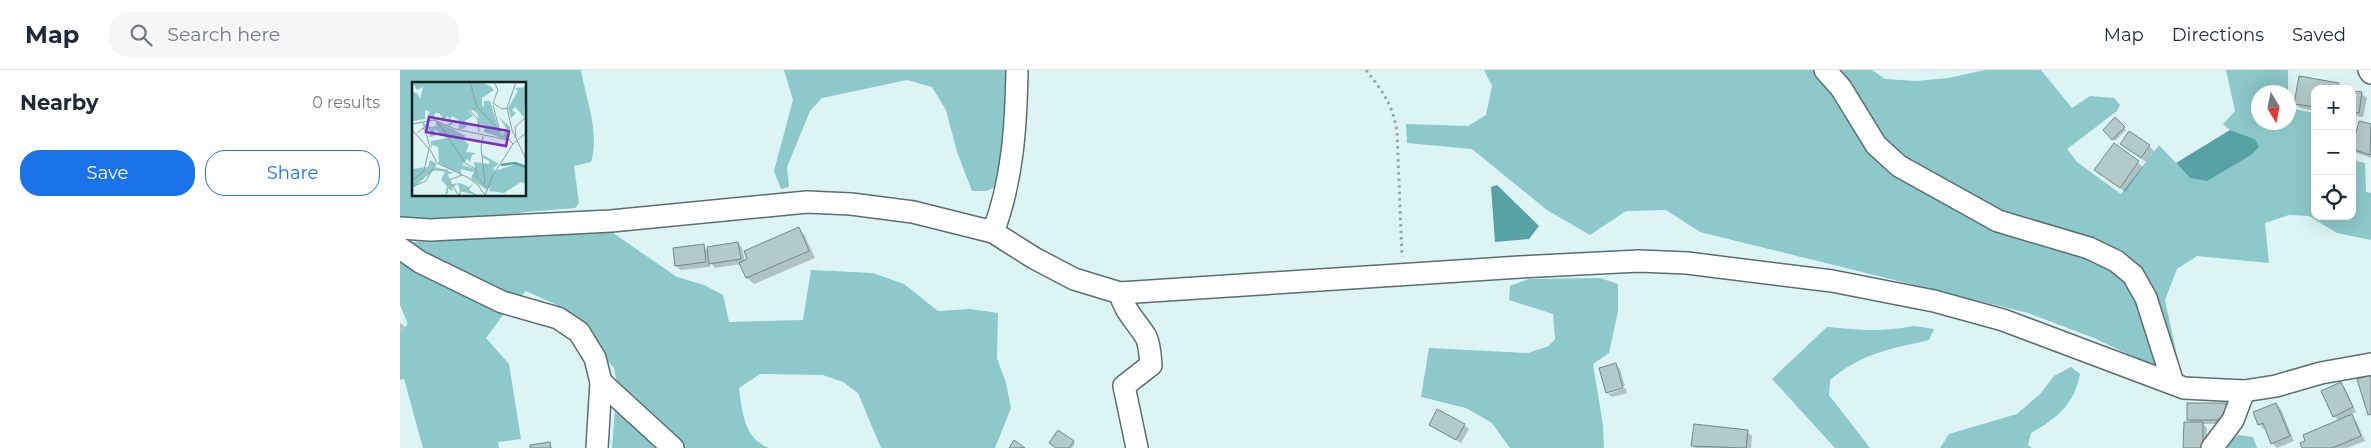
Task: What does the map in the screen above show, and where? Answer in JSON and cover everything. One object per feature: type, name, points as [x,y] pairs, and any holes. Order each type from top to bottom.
[{"type":"street","points":[[993,232],[1003,206],[1014,144],[1017,70]]},
{"type":"street","points":[[1825,70],[1842,88],[1876,145],[1899,166],[1998,222],[2089,248],[2116,261],[2133,275],[2146,298],[2173,384]]},
{"type":"street","points":[[400,228],[430,230],[611,221],[807,202],[851,204],[913,212],[993,232],[1074,279],[1120,293],[1268,282],[1639,261],[1687,262],[1832,281],[1934,301],[2003,320],[2184,388],[2244,391],[2276,386],[2321,373],[2371,364]]},
{"type":"street","points":[[400,248],[420,262],[502,302],[558,318],[579,332],[595,358],[601,382],[597,448]]},
{"type":"street","points":[[1120,293],[1123,304],[1147,339],[1150,353],[1151,365],[1124,386],[1137,448]]},
{"type":"street","points":[[601,382],[673,448]]},
{"type":"street","points":[[2212,448],[2233,420],[2244,391]]},
{"type":"path","points":[[1366,70],[1383,92],[1394,111],[1402,275]]},
{"type":"shaded area","points":[[400,70],[581,70],[594,139],[591,162],[574,166],[579,203],[575,208],[526,212],[452,222],[400,218]]},
{"type":"shaded area","points":[[784,70],[1009,70],[1002,167],[993,188],[986,191],[972,191],[957,152],[946,110],[932,87],[907,80],[822,98],[810,111],[787,167],[789,187],[781,189],[774,171],[793,100]]},
{"type":"shaded area","points":[[1484,70],[1872,70],[1885,79],[1917,81],[1948,78],[1985,70],[2041,70],[2072,108],[2090,96],[2114,98],[2120,105],[2117,111],[2067,149],[2077,162],[2121,194],[2159,145],[2190,178],[2255,139],[2230,130],[2223,124],[2235,111],[2226,70],[2288,70],[2288,85],[2251,85],[2251,130],[2296,130],[2296,109],[2311,112],[2311,217],[2289,215],[2265,223],[2269,263],[2197,256],[2177,269],[2165,300],[2181,374],[2153,366],[2094,338],[2028,313],[1700,232],[1666,210],[1626,211],[1590,235],[1547,210],[1472,149],[1407,143],[1406,124],[1468,126],[1486,115],[1492,86]]},
{"type":"shaded area","points":[[2230,130],[2255,139],[2259,147],[2251,155],[2207,181],[2190,178],[2176,163]]},
{"type":"shaded area","points":[[2356,161],[2365,163],[2366,192],[2371,193],[2371,240],[2337,233],[2316,220],[2356,220]]},
{"type":"shaded area","points":[[1497,185],[1539,226],[1529,239],[1495,242],[1491,187]]},
{"type":"shaded area","points":[[592,229],[613,233],[677,277],[704,285],[723,295],[729,322],[803,320],[811,270],[873,273],[904,284],[938,311],[970,309],[998,313],[997,358],[1006,383],[1011,408],[995,448],[881,448],[858,393],[843,382],[823,375],[760,374],[739,388],[743,415],[749,431],[761,444],[769,448],[612,448],[617,383],[614,368],[559,306],[526,291],[503,315],[486,338],[509,364],[521,439],[498,442],[499,448],[423,448],[404,379],[400,380],[400,332],[408,324],[400,305],[400,241],[442,241]]},
{"type":"shaded area","points":[[1600,278],[1618,284],[1618,311],[1609,353],[1593,364],[1603,425],[1604,448],[1510,448],[1492,423],[1466,408],[1421,397],[1429,348],[1528,353],[1549,346],[1555,339],[1553,314],[1509,300],[1510,286],[1529,279]]},
{"type":"shaded area","points":[[1914,326],[1934,329],[1929,340],[1877,353],[1853,364],[1830,380],[1829,395],[1870,448],[1835,448],[1772,379],[1827,327],[1871,330]]},
{"type":"shaded area","points":[[2071,367],[2080,374],[2073,394],[2063,410],[2049,422],[2031,433],[2028,445],[2032,448],[1940,448],[1949,434],[2017,414],[2040,394],[2054,376]]},
{"type":"shaded area","points":[[2238,435],[2253,437],[2257,448],[2222,448]]},
{"type":"building","points":[[2299,76],[2339,83],[2339,85],[2311,85],[2311,106],[2296,104]]},
{"type":"building","points":[[2356,91],[2362,92],[2359,113],[2356,113]]},
{"type":"building","points":[[2115,117],[2125,127],[2112,140],[2103,130]]},
{"type":"building","points":[[2359,121],[2371,124],[2370,155],[2356,150],[2356,133]]},
{"type":"building","points":[[2129,131],[2150,145],[2141,158],[2120,144]]},
{"type":"building","points":[[2114,143],[2139,161],[2120,188],[2094,170]]},
{"type":"building","points":[[799,227],[809,251],[746,278],[739,263],[747,259],[744,251]]},
{"type":"building","points":[[738,242],[741,259],[709,264],[707,247]]},
{"type":"building","points":[[704,244],[706,262],[675,266],[673,248]]},
{"type":"building","points":[[1616,363],[1623,388],[1606,393],[1599,368]]},
{"type":"building","points":[[2371,375],[2371,414],[2368,415],[2357,379]]},
{"type":"building","points":[[2341,382],[2353,407],[2333,417],[2321,391]]},
{"type":"building","points":[[2187,403],[2226,403],[2226,420],[2187,420]]},
{"type":"building","points":[[2276,403],[2290,436],[2271,444],[2263,423],[2258,425],[2253,412]]},
{"type":"building","points":[[1437,409],[1465,424],[1456,440],[1429,425]]},
{"type":"building","points":[[2352,414],[2361,436],[2332,448],[2302,448],[2300,443],[2305,441],[2303,435]]},
{"type":"building","points":[[2184,422],[2203,422],[2203,448],[2183,448]]},
{"type":"building","points":[[1694,424],[1748,430],[1746,448],[1691,446]]},
{"type":"building","points":[[1058,430],[1074,441],[1069,448],[1056,448],[1049,443]]},
{"type":"building","points":[[1014,440],[1025,448],[1009,448]]},
{"type":"building","points":[[550,442],[551,448],[530,448],[530,445]]}]
